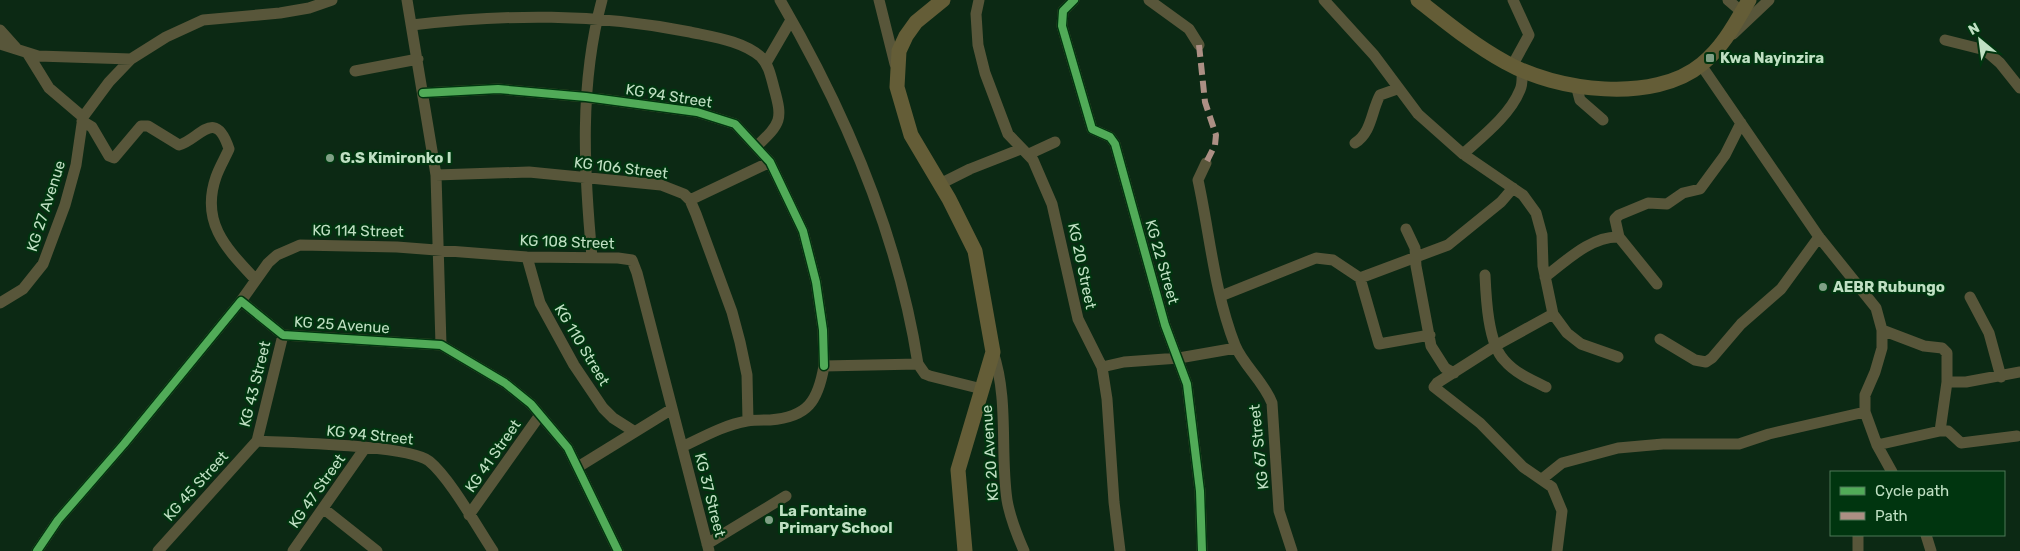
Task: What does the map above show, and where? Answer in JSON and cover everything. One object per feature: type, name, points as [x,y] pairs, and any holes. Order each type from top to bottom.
[{"type":"main road","points":[[943,0],[916,22],[906,36],[899,50],[896,68],[897,87],[911,135],[940,184],[975,251],[993,352],[960,460],[958,484],[965,551]]},
{"type":"main road","points":[[1418,0],[1477,44],[1517,68],[1537,77],[1598,89],[1648,86],[1675,79],[1701,65],[1719,48],[1745,6]]},
{"type":"street","name":"KG 27 Avenue","points":[[0,303],[23,289],[42,264],[65,204],[76,165],[82,119],[109,82],[131,59],[166,37],[203,20],[280,13],[309,8],[332,0]]},
{"type":"street","points":[[407,0],[424,93],[436,175],[441,345]]},
{"type":"street","points":[[592,257],[585,178],[586,97],[597,18],[602,0]]},
{"type":"street","points":[[780,0],[828,89],[887,227],[906,298],[918,364],[925,374],[930,376],[982,389]]},
{"type":"street","points":[[879,0],[896,68]]},
{"type":"street","name":"KG 20 Street","points":[[979,0],[976,14],[978,45],[985,73],[1008,134],[1037,168],[1052,204],[1078,320],[1102,366],[1107,399],[1114,502],[1120,551]]},
{"type":"street","name":"KG 22 Street","points":[[1074,0],[1063,11],[1065,37],[1092,129],[1110,137],[1115,144],[1159,303],[1179,358],[1189,399],[1200,491],[1202,551]]},
{"type":"street","points":[[1149,0],[1159,5],[1189,29],[1198,45]]},
{"type":"street","points":[[1324,0],[1374,55],[1397,89],[1418,114],[1463,154],[1522,195],[1536,214],[1542,236],[1545,277],[1553,314],[1567,333],[1582,344],[1618,357]]},
{"type":"street","points":[[1463,154],[1488,132],[1513,102],[1521,88],[1517,68],[1529,35],[1513,0]]},
{"type":"street","points":[[1728,0],[1745,6]]},
{"type":"street","points":[[1719,48],[1769,0]]},
{"type":"street","points":[[412,25],[515,16],[597,18],[664,27],[729,42],[748,49],[766,63],[780,110],[780,120],[776,128],[758,146]]},
{"type":"street","points":[[766,63],[792,20]]},
{"type":"street","points":[[0,30],[23,52],[49,88],[92,127],[109,156],[114,158],[141,126],[148,126],[180,145],[207,128],[214,128],[219,131],[225,138],[228,149],[216,178],[211,197],[211,216],[227,247],[256,280]]},
{"type":"street","points":[[1945,40],[1985,50],[2000,63],[2020,88]]},
{"type":"street","points":[[0,44],[45,57],[131,59]]},
{"type":"street","points":[[355,71],[418,59]]},
{"type":"street","points":[[1701,65],[1820,237],[1876,308],[1882,330],[1882,348],[1876,372],[1865,395],[1865,412],[1877,445],[1891,471]]},
{"type":"street","points":[[1576,85],[1580,100],[1603,120]]},
{"type":"street","name":"KG 94 Street","points":[[424,93],[498,89],[586,97],[697,112],[724,119],[743,131],[770,162],[803,231],[812,260],[823,330],[824,366]]},
{"type":"street","points":[[1355,143],[1368,130],[1380,95],[1397,89]]},
{"type":"street","points":[[1658,284],[1619,236],[1615,218],[1648,203],[1667,204],[1683,193],[1696,191],[1702,187],[1725,155],[1741,123]]},
{"type":"street","points":[[940,184],[970,169],[1056,142]]},
{"type":"street","points":[[748,421],[747,375],[740,342],[712,255],[690,200],[770,162]]},
{"type":"street","name":"KG 67 Street","points":[[1206,163],[1198,180],[1212,267],[1226,320],[1236,348],[1267,389],[1272,403],[1279,511],[1292,551]]},
{"type":"street","name":"KG 106 Street","points":[[436,175],[529,172],[661,185],[684,194],[690,200]]},
{"type":"street","points":[[1360,278],[1416,256],[1448,246],[1501,202],[1513,188]]},
{"type":"street","points":[[1406,229],[1415,248],[1431,346],[1445,368],[1454,373]]},
{"type":"street","points":[[1545,277],[1591,244],[1607,236],[1619,236]]},
{"type":"street","points":[[1660,339],[1694,360],[1706,362],[1741,324],[1775,295],[1820,237]]},
{"type":"street","name":"KG 114 Street","points":[[241,301],[277,255],[300,245],[438,249]]},
{"type":"street","name":"KG 108 Street","points":[[438,249],[528,257],[592,257],[632,260],[672,409]]},
{"type":"street","name":"KG 110 Street","points":[[528,257],[540,303],[574,365],[603,408],[613,418],[635,432]]},
{"type":"street","points":[[1221,296],[1316,258],[1334,260],[1360,278],[1379,344],[1430,336]]},
{"type":"street","points":[[1484,275],[1485,295],[1495,346],[1502,359],[1511,368],[1546,387]]},
{"type":"street","points":[[1970,297],[1989,333],[2001,377]]},
{"type":"street","points":[[37,551],[58,520],[124,444],[241,301]]},
{"type":"street","name":"KG 25 Avenue","points":[[241,301],[282,335],[441,345],[505,383],[540,415],[561,439],[578,467],[618,551]]},
{"type":"street","points":[[1553,314],[1495,346],[1437,383],[1434,389],[1480,423],[1523,467],[1552,487],[1562,511],[1557,551]]},
{"type":"street","points":[[1882,330],[1924,346],[1945,350],[1948,354],[1947,382],[1940,431]]},
{"type":"street","name":"KG 43 Street","points":[[257,440],[282,335]]},
{"type":"street","points":[[1102,366],[1179,358],[1236,348]]},
{"type":"street","name":"KG 20 Avenue","points":[[993,352],[998,366],[1000,386],[1007,500],[1024,551]]},
{"type":"street","points":[[578,467],[672,409],[682,447],[721,429],[748,421],[791,417],[801,412],[817,396],[824,366],[918,364]]},
{"type":"street","points":[[1947,382],[2001,377],[2020,372]]},
{"type":"street","points":[[1542,479],[1562,463],[1618,448],[1663,444],[1739,444],[1769,434],[1865,412]]},
{"type":"street","name":"KG 41 Street","points":[[469,515],[540,415]]},
{"type":"street","points":[[1877,445],[1940,431],[1948,431],[1961,443],[2017,436]]},
{"type":"street","name":"KG 94 Street","points":[[257,440],[365,448],[414,454],[429,461],[439,471],[493,551]]},
{"type":"street","name":"KG 45 Street","points":[[158,551],[257,440]]},
{"type":"street","name":"KG 37 Street","points":[[682,447],[708,547]]},
{"type":"street","name":"KG 47 Street","points":[[293,551],[365,448]]},
{"type":"street","points":[[708,547],[786,496]]},
{"type":"street","points":[[324,509],[377,551]]},
{"type":"street","points":[[1858,536],[1858,551]]},
{"type":"street","points":[[1926,536],[1931,551]]},
{"type":"marked path","points":[[1199,45],[1205,102],[1216,135],[1215,145],[1206,163]]},
{"type":"cycle path","points":[[1074,0],[1063,11],[1062,26],[1092,129],[1110,137],[1115,144],[1165,325],[1187,384],[1200,491],[1202,551]]},
{"type":"cycle path","points":[[423,93],[498,89],[586,97],[697,112],[735,124],[770,162],[803,231],[816,282],[823,330],[824,366]]},
{"type":"cycle path","points":[[37,551],[58,520],[124,444],[241,301],[283,335],[441,345],[505,383],[531,404],[568,448],[618,551]]},
{"type":"place","name":"Kwa Nayinzira","points":[[1710,58]]},
{"type":"place","name":"G.S Kimironko I","points":[[330,158]]},
{"type":"place","name":"AEBR Rubungo","points":[[1823,287]]},
{"type":"place","name":"La Fontaine Primary School","points":[[769,520]]}]
